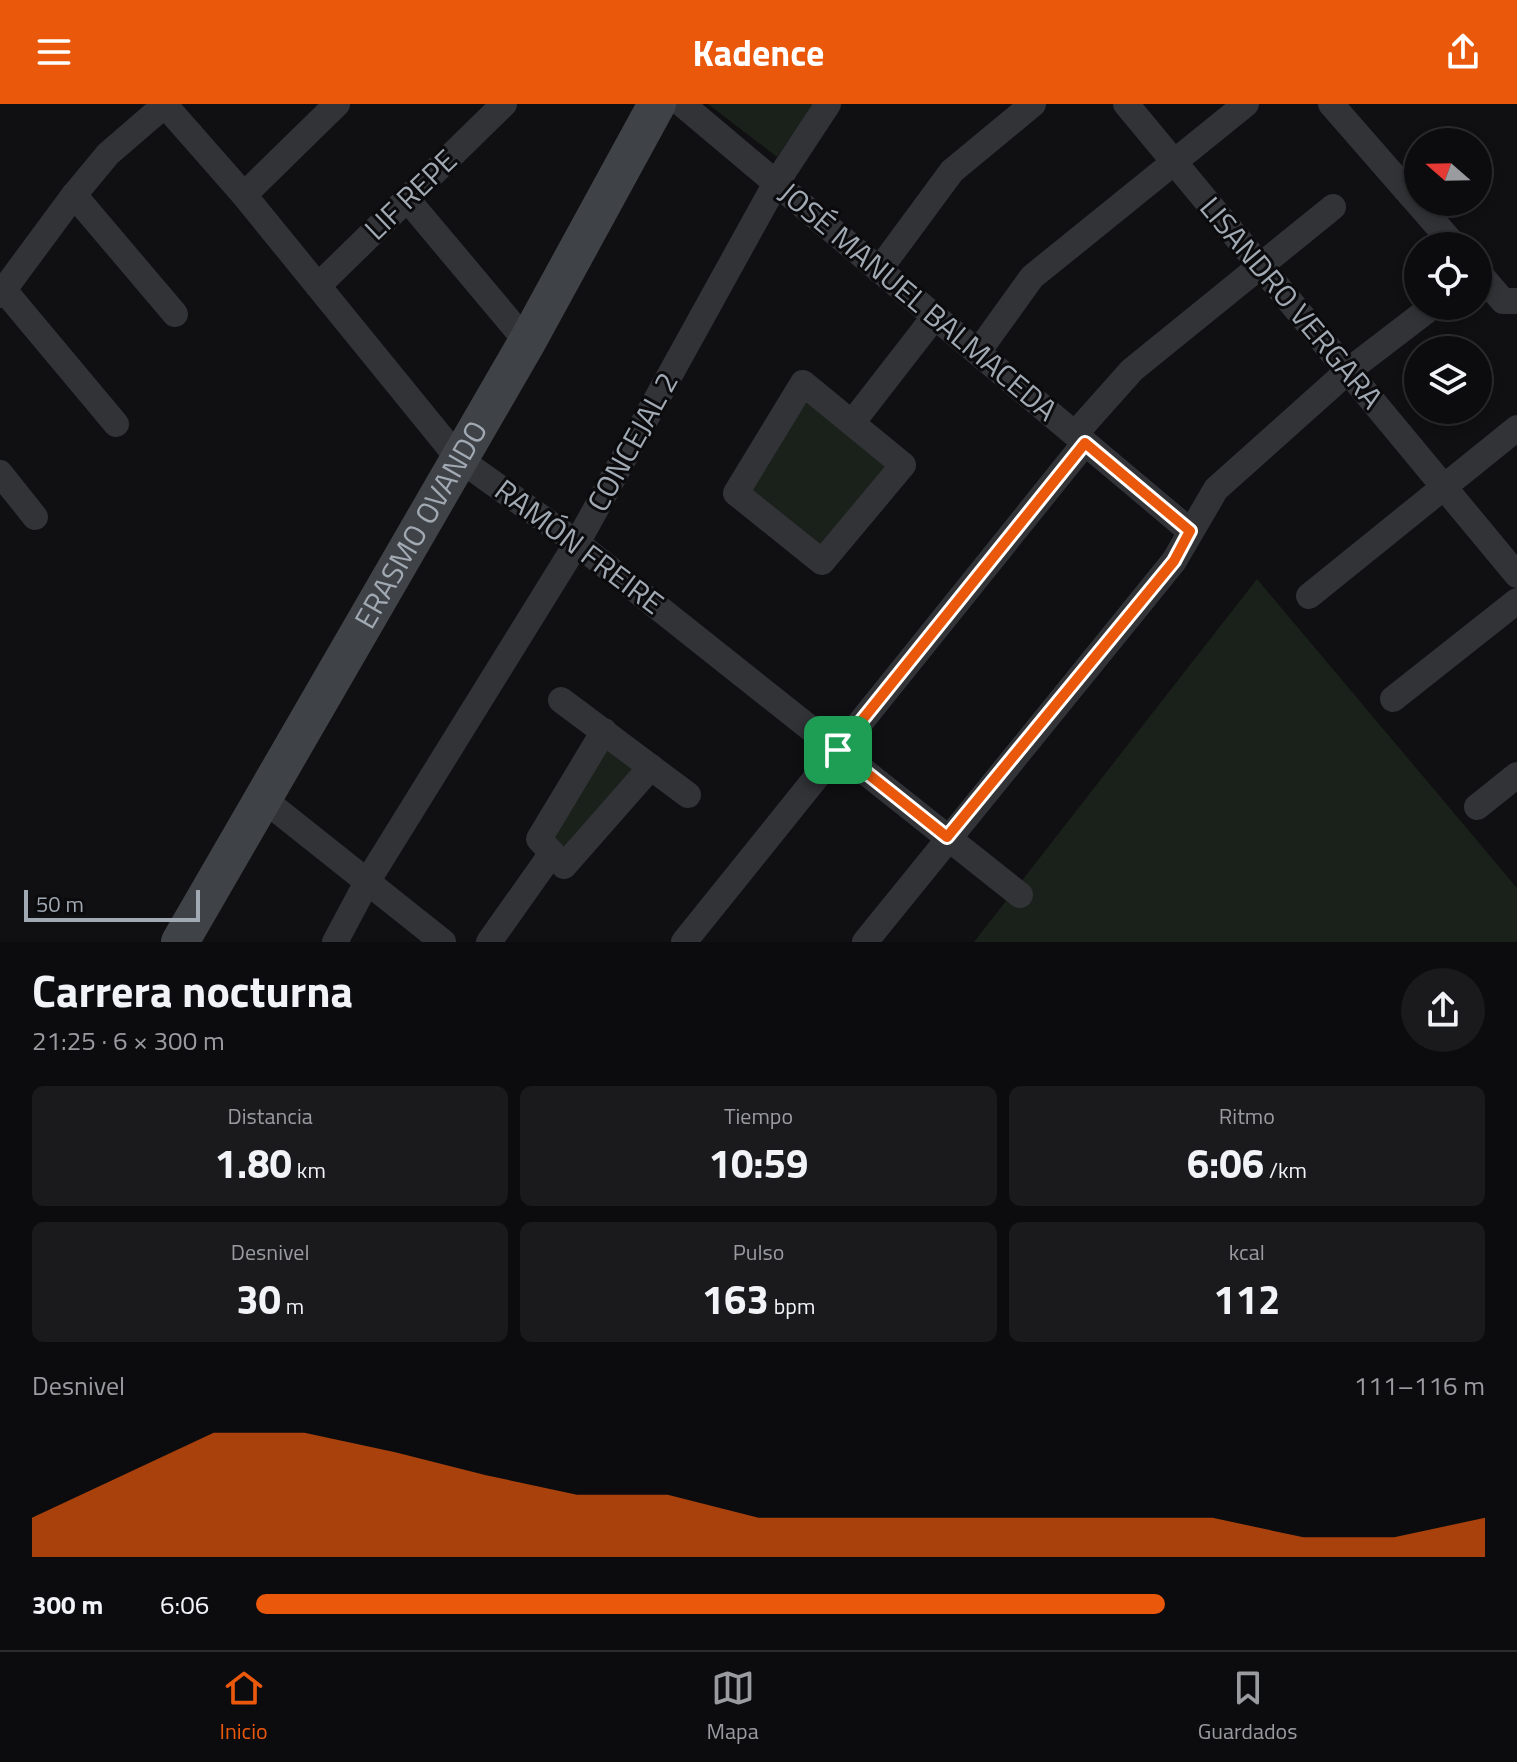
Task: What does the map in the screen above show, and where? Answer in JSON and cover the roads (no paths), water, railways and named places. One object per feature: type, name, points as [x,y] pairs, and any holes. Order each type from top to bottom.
[{"type":"street","points":[[116,424],[5,278],[108,154],[165,104]]},
{"type":"street","name":"RAMÓN FREIRE","points":[[165,104],[244,195],[458,458],[577,543],[1020,895]]},
{"type":"street","points":[[244,195],[337,104]]},
{"type":"street","name":"LIF REPE","points":[[318,286],[504,104]]},
{"type":"street","name":"ERASMO OVANDO","points":[[180,942],[527,342],[657,104]]},
{"type":"street","name":"JOSÉ MANUEL BALMACEDA","points":[[682,104],[1190,531]]},
{"type":"street","name":"CONCEJAL 2","points":[[335,942],[367,882],[577,543],[776,183],[828,104]]},
{"type":"street","points":[[879,270],[952,171],[1033,104]]},
{"type":"street","name":"LISANDRO VERGARA","points":[[1126,104],[1517,575]]},
{"type":"street","points":[[978,352],[1032,277],[1246,104]]},
{"type":"street","points":[[1331,104],[1443,232]]},
{"type":"street","points":[[74,195],[175,314]]},
{"type":"street","points":[[407,199],[527,342]]},
{"type":"street","points":[[684,942],[838,750],[1132,370],[1333,207]]},
{"type":"street","points":[[1492,288],[1503,301],[1517,301]]},
{"type":"street","points":[[852,423],[935,316]]},
{"type":"street","points":[[865,942],[947,837],[1174,561],[1216,489],[1348,371],[1415,320]]},
{"type":"street","points":[[803,383],[852,423],[903,465],[822,562],[736,493],[803,383]]},
{"type":"street","points":[[1309,596],[1517,428]]},
{"type":"street","points":[[0,473],[35,517]]},
{"type":"street","points":[[1393,699],[1517,601]]},
{"type":"street","points":[[561,700],[688,795]]},
{"type":"street","points":[[604,731],[539,839],[564,866],[651,767]]},
{"type":"street","points":[[1477,807],[1517,775]]},
{"type":"street","points":[[262,798],[443,942]]},
{"type":"street","points":[[489,942],[552,853]]}]
